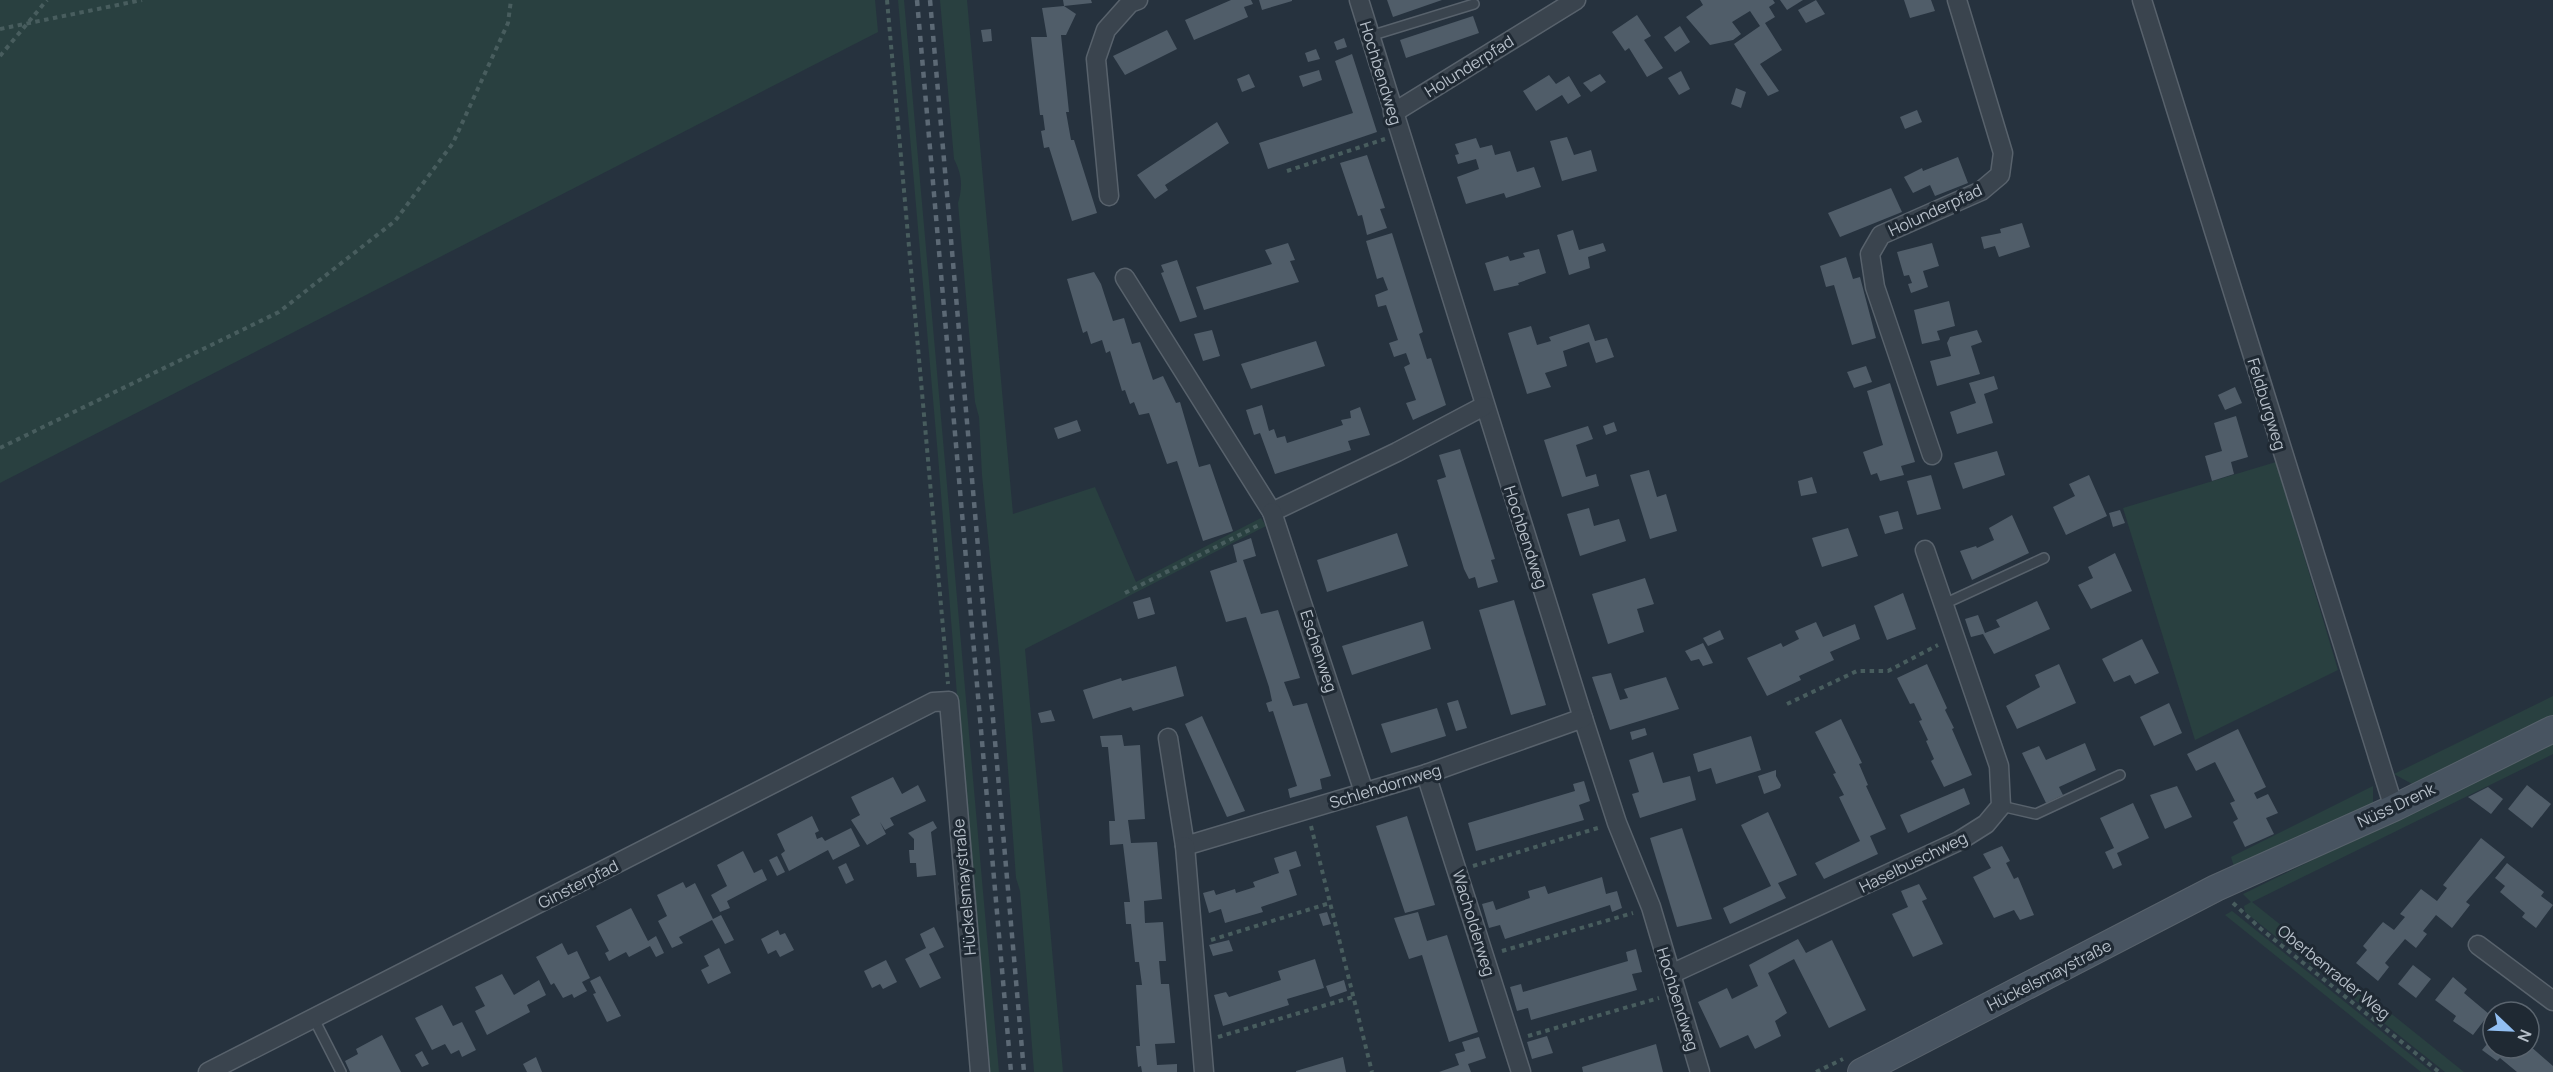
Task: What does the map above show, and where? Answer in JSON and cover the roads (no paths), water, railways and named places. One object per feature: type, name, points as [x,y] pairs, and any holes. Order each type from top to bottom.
[{"type":"main road","name":"Nüss Drenk","points":[[2227,883],[2394,808],[2553,729]]},
{"type":"main road","name":"Hückelsmaystraße","points":[[1861,1072],[2227,883]]},
{"type":"street","points":[[1109,196],[1096,59],[1106,30],[1131,3],[1138,0]]},
{"type":"street","name":"Hochbendweg","points":[[1359,0],[1583,718],[1617,823],[1651,907],[1700,1072]]},
{"type":"street","name":"Holunderpfad","points":[[1394,113],[1576,0]]},
{"type":"street","name":"Holunderpfad","points":[[1932,455],[1875,287],[1870,254],[1881,234],[1981,191],[2000,175],[2002,153],[1957,0]]},
{"type":"street","name":"Feldburgweg","points":[[2142,0],[2394,808]]},
{"type":"street","name":"Eschenweg","points":[[1125,278],[1272,512],[1364,792]]},
{"type":"street","points":[[1272,512],[1397,452],[1484,406]]},
{"type":"street","points":[[1925,550],[2000,766],[2001,806]]},
{"type":"street","name":"Ginsterpfad","points":[[208,1072],[933,702],[949,701]]},
{"type":"street","name":"Hückelsmaystraße","points":[[949,701],[980,1072]]},
{"type":"street","name":"Schlehdornweg","points":[[1185,846],[1426,774],[1583,718]]},
{"type":"street","points":[[1168,738],[1185,846],[1204,1072]]},
{"type":"street","name":"Wacholderweg","points":[[1426,774],[1521,1072]]},
{"type":"street","name":"Haselbuschweg","points":[[1671,974],[1959,841],[1986,824],[2001,806]]},
{"type":"street","points":[[2478,945],[2553,1001]]},
{"type":"lane","points":[[1370,36],[1474,4]]},
{"type":"lane","points":[[1944,604],[2044,558]]},
{"type":"lane","points":[[2001,806],[2036,814],[2120,775]]},
{"type":"lane","points":[[314,1018],[341,1072]]},
{"type":"railway","points":[[917,0],[1011,1072]]},
{"type":"railway","points":[[930,0],[1024,1072]]}]
